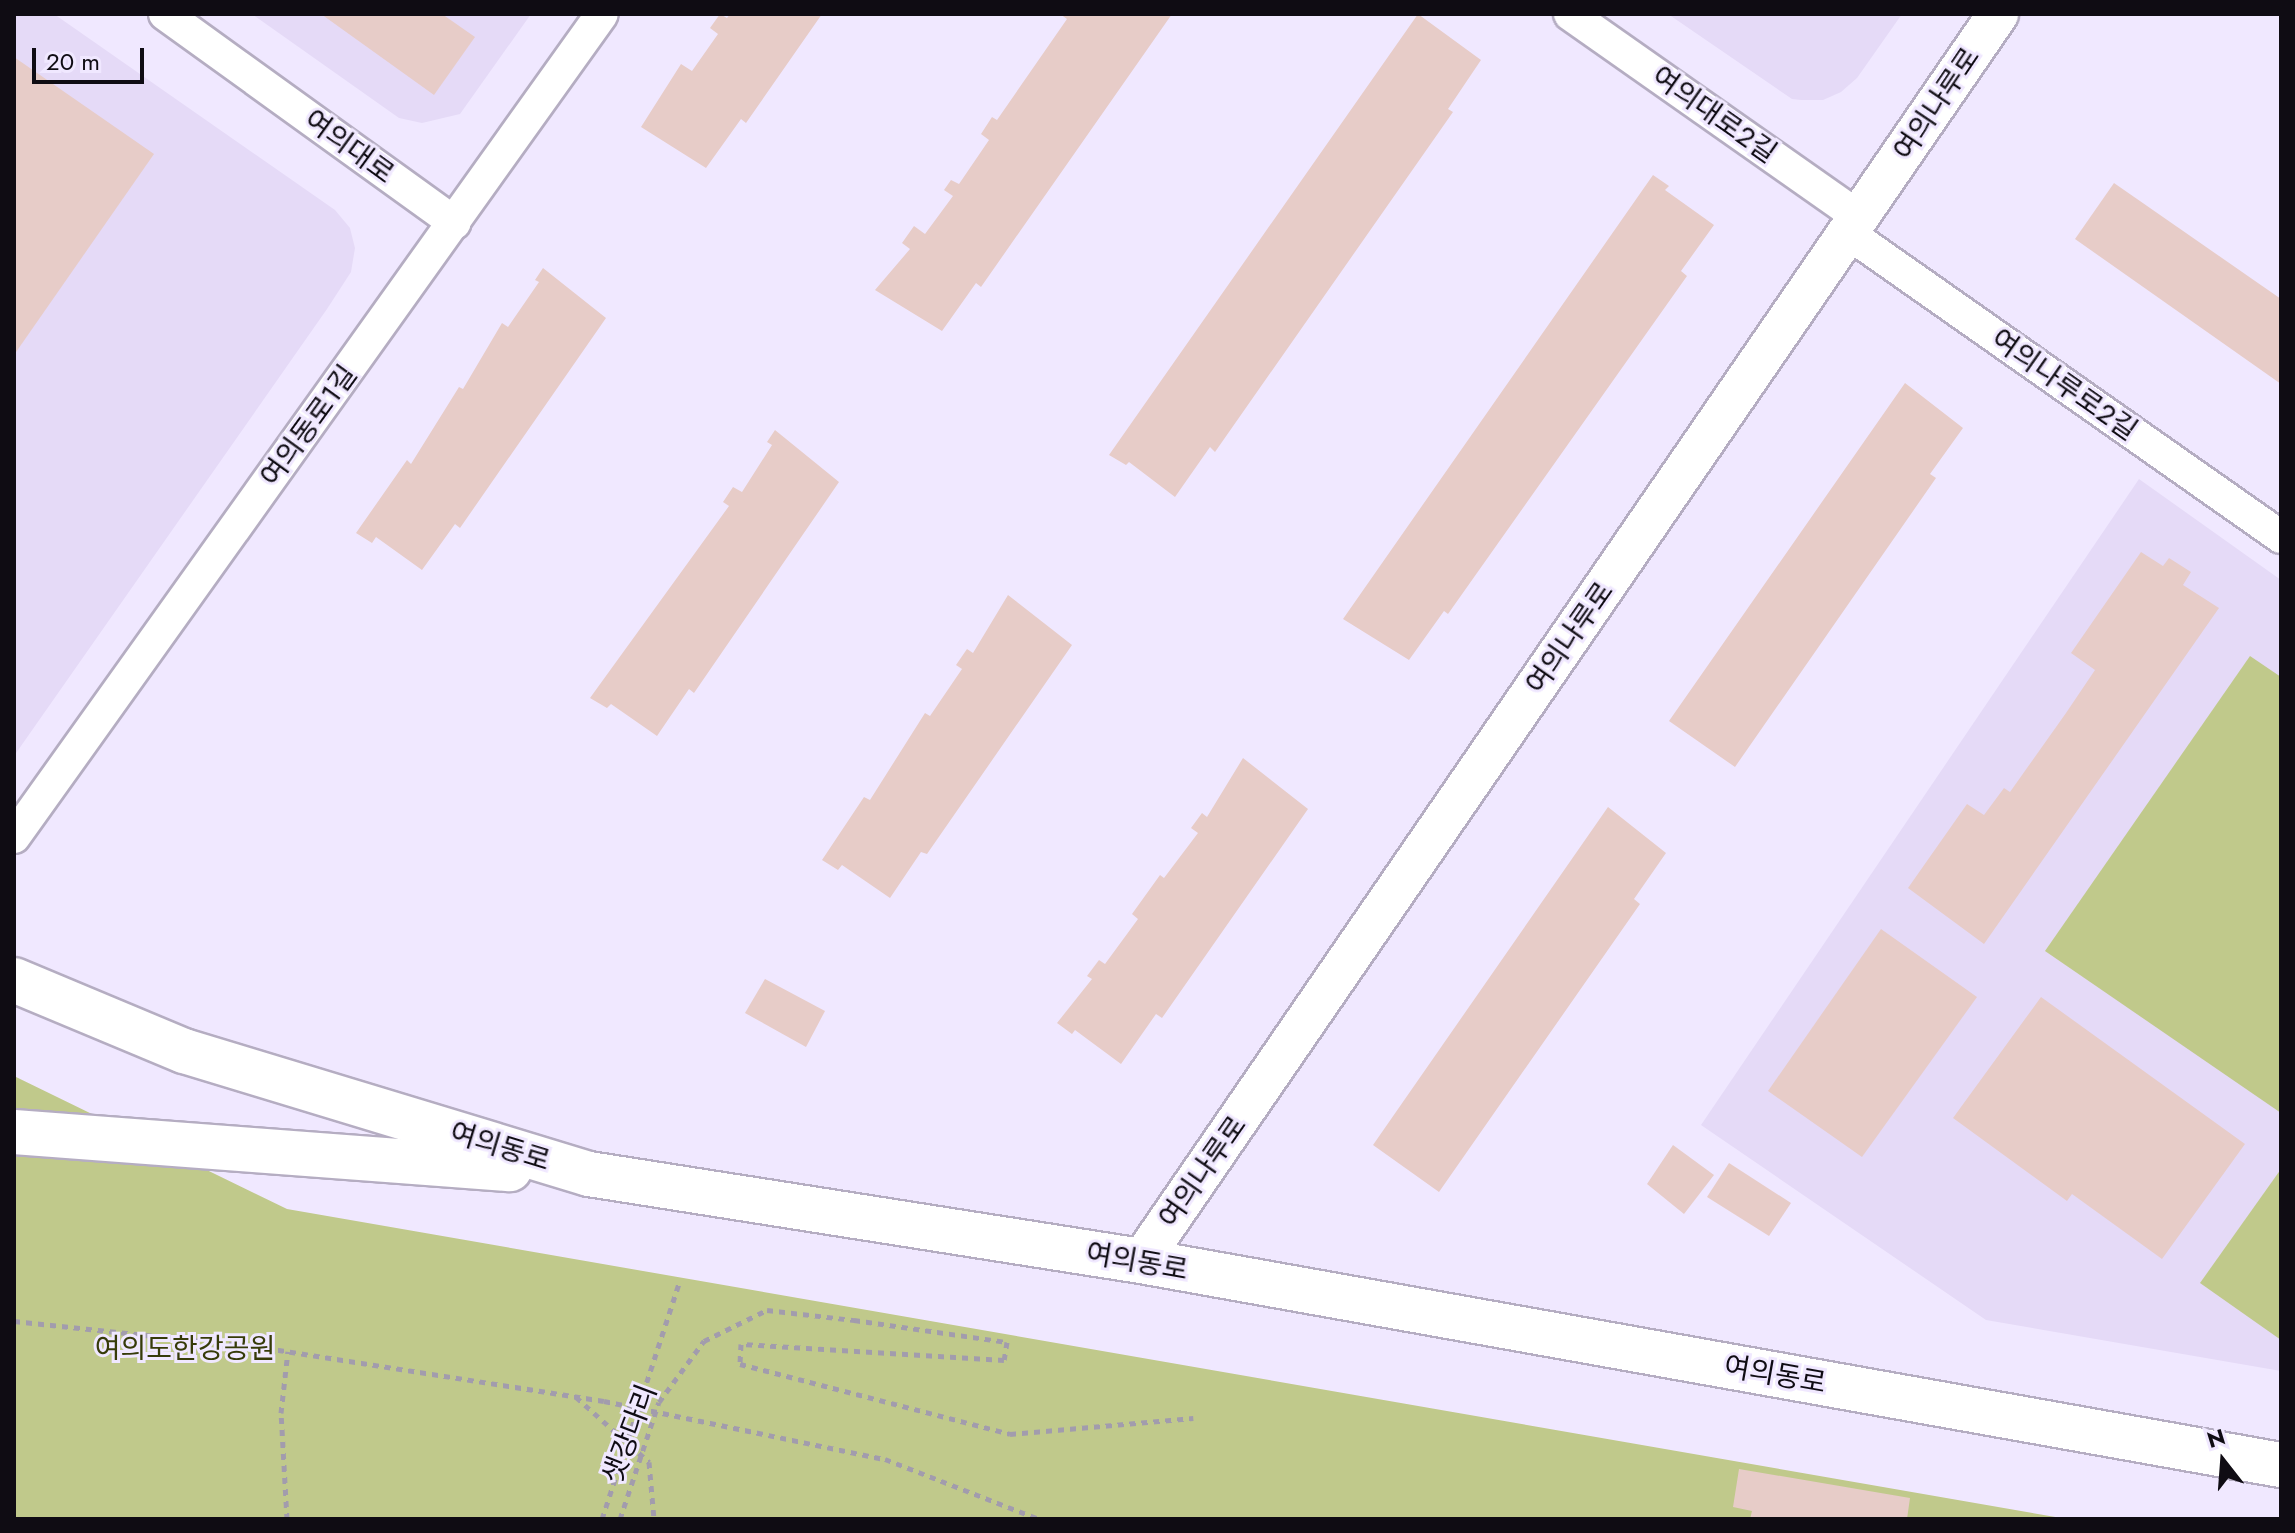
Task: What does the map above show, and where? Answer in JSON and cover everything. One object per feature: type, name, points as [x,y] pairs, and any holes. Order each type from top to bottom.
[{"type":"main road","name":"여의동로","points":[[14,980],[184,1051],[589,1174],[1141,1261],[2281,1465]]},
{"type":"main road","points":[[14,1132],[589,1174]]},
{"type":"street","name":"여의대로","points":[[165,14],[455,223]]},
{"type":"street","name":"여의동로1길","points":[[14,837],[602,14]]},
{"type":"street","name":"여의대로2길","points":[[1570,14],[1853,225]]},
{"type":"street","name":"여의나루로","points":[[1141,1261],[1998,14]]},
{"type":"street","name":"여의나루로2길","points":[[1853,225],[2281,537]]},
{"type":"path","points":[[602,1519],[680,1281]]},
{"type":"path","name":"샛강다리","points":[[620,1519],[659,1402],[704,1341],[767,1310],[1007,1342],[1004,1360],[741,1344],[740,1364],[1010,1434],[1193,1418]]},
{"type":"path","points":[[14,1321],[288,1351],[574,1395],[885,1459],[1039,1519]]},
{"type":"path","points":[[287,1519],[281,1413],[288,1351]]},
{"type":"path","points":[[574,1395],[649,1462],[654,1519]]},
{"type":"shaded area","points":[[14,14],[54,14],[335,210],[350,228],[355,248],[351,272],[327,309],[14,756]]},
{"type":"shaded area","points":[[252,14],[531,14],[460,114],[422,123],[399,118]]},
{"type":"shaded area","points":[[1668,14],[1902,14],[1857,78],[1841,92],[1823,100],[1801,100],[1792,99]]},
{"type":"shaded area","points":[[2139,479],[2281,580],[2281,1371],[1986,1320],[1701,1125]]},
{"type":"green space","points":[[2250,656],[2281,677],[2281,1113],[2045,951]]},
{"type":"green space","name":"여의도한강공원","points":[[14,1076],[287,1209],[2067,1519],[14,1519]]},
{"type":"green space","points":[[2281,1169],[2281,1340],[2200,1283]]},
{"type":"building","points":[[321,14],[442,14],[475,37],[434,95]]},
{"type":"building","points":[[720,14],[727,18],[730,14],[822,14],[746,123],[741,119],[706,168],[641,127],[681,64],[692,71],[718,34],[710,28]]},
{"type":"building","points":[[1060,14],[1172,14],[981,287],[976,283],[942,331],[875,290],[910,249],[902,243],[914,226],[925,234],[953,196],[944,190],[951,180],[959,184],[989,140],[981,134],[992,117],[997,120],[1067,19]]},
{"type":"building","points":[[1418,14],[1481,60],[1448,109],[1453,112],[1215,452],[1210,447],[1175,497],[1129,462],[1126,465],[1109,455]]},
{"type":"building","points":[[14,57],[154,154],[14,355]]},
{"type":"building","points":[[1653,175],[1669,186],[1665,190],[1714,225],[1681,271],[1687,276],[1448,614],[1444,611],[1409,660],[1343,619]]},
{"type":"building","points":[[2114,183],[2281,299],[2281,384],[2075,239]]},
{"type":"building","points":[[543,268],[606,318],[460,528],[455,524],[422,570],[376,537],[372,543],[356,533],[407,460],[411,464],[459,387],[463,389],[502,323],[508,327],[539,282],[535,280]]},
{"type":"building","points":[[1905,383],[1963,428],[1930,474],[1936,478],[1735,767],[1669,721]]},
{"type":"building","points":[[775,430],[839,482],[694,693],[689,689],[657,736],[611,704],[607,708],[590,698],[729,506],[723,502],[733,487],[742,492],[772,445],[767,442]]},
{"type":"building","points":[[2141,552],[2163,566],[2169,558],[2191,572],[2183,585],[2219,608],[1984,944],[1908,888],[1967,804],[1984,815],[2004,788],[2010,792],[2066,713],[2095,670],[2071,653]]},
{"type":"building","points":[[1008,595],[1072,645],[927,854],[921,852],[890,898],[842,865],[838,870],[822,860],[864,797],[870,800],[925,713],[930,716],[962,669],[956,665],[967,649],[973,653]]},
{"type":"building","points":[[1243,758],[1308,809],[1162,1018],[1156,1014],[1121,1064],[1075,1030],[1072,1034],[1057,1023],[1092,979],[1087,976],[1099,960],[1105,964],[1138,919],[1132,914],[1160,875],[1164,878],[1198,833],[1191,828],[1202,813],[1207,817]]},
{"type":"building","points":[[1608,807],[1666,853],[1634,899],[1640,904],[1439,1192],[1373,1145]]},
{"type":"building","points":[[1881,929],[1977,997],[1862,1157],[1768,1091]]},
{"type":"building","points":[[765,979],[825,1011],[806,1047],[745,1013]]},
{"type":"building","points":[[2041,997],[2245,1144],[2162,1259],[2072,1194],[2067,1201],[1953,1118]]},
{"type":"building","points":[[1673,1145],[1714,1175],[1684,1214],[1647,1184]]},
{"type":"building","points":[[1729,1163],[1791,1203],[1769,1236],[1707,1197]]},
{"type":"building","points":[[1739,1469],[1910,1498],[1907,1519],[1750,1519],[1752,1511],[1733,1507]]}]
